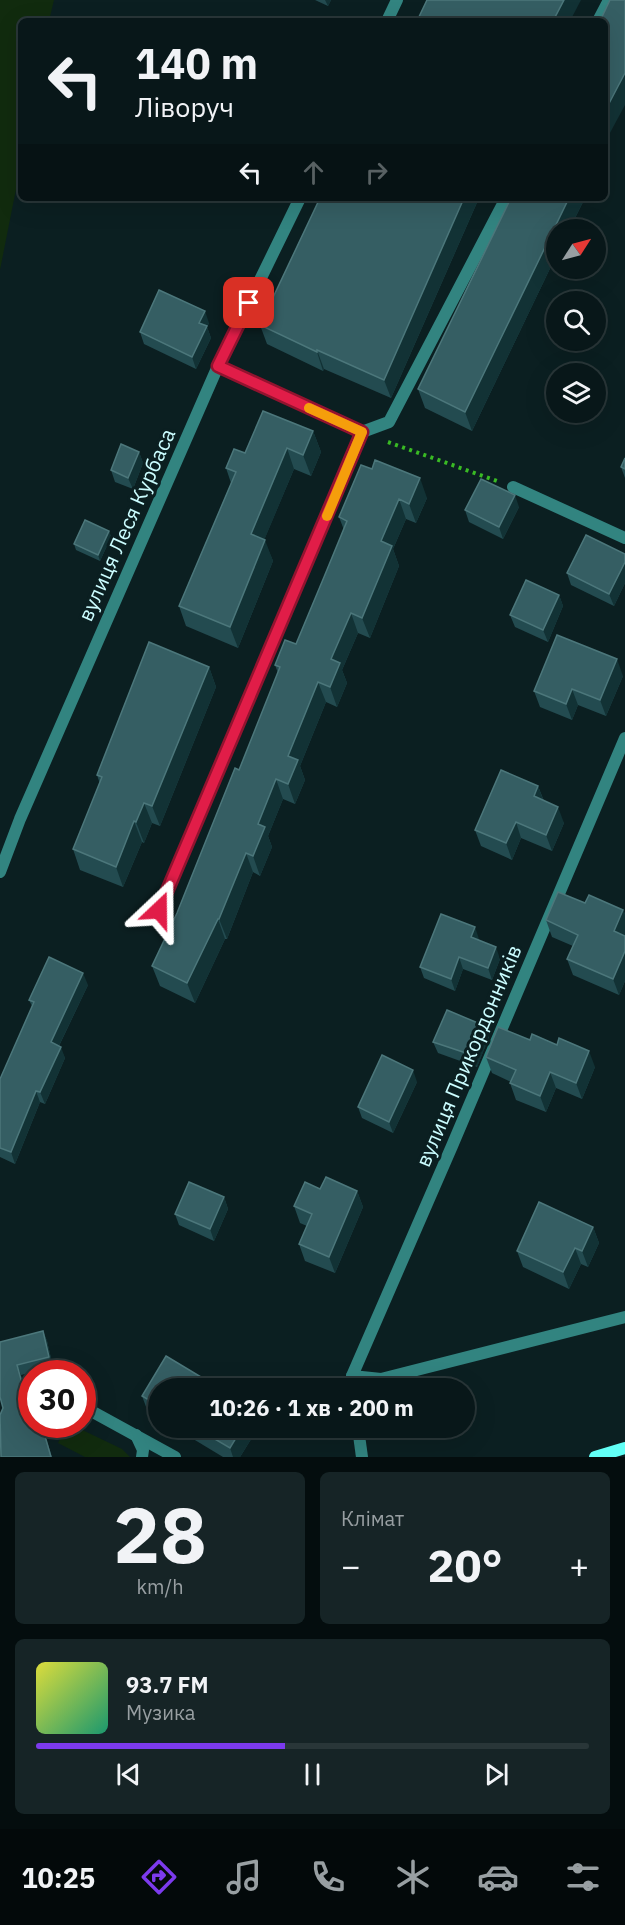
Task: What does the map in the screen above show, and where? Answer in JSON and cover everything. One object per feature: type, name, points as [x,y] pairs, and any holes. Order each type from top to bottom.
[{"type":"main road","points":[[595,1457],[625,1448]]},
{"type":"street","points":[[388,18],[397,0]]},
{"type":"street","points":[[600,18],[609,0]]},
{"type":"street","name":"вулиця Леся Курбаса","points":[[0,872],[20,819],[218,366],[299,201]]},
{"type":"street","points":[[218,366],[362,432],[389,422],[504,201]]},
{"type":"street","points":[[159,910],[362,432]]},
{"type":"street","points":[[513,488],[625,538]]},
{"type":"street","name":"вулиця Прикордонників","points":[[352,1376],[448,1157],[625,738]]},
{"type":"street","points":[[352,1376],[381,1379],[625,1317]]},
{"type":"street","points":[[96,1414],[175,1457]]},
{"type":"street","points":[[136,1436],[143,1450],[142,1457]]},
{"type":"street","points":[[359,1438],[362,1457]]},
{"type":"path","points":[[362,432],[513,488]]},
{"type":"green space","points":[[0,0],[54,0],[50,18],[18,18],[18,179],[0,270]]},
{"type":"green space","points":[[96,1437],[122,1449],[130,1457],[85,1457],[58,1443],[60,1438]]},
{"type":"building","points":[[427,0],[564,0],[555,18],[418,18]]},
{"type":"building","points":[[610,0],[625,0],[625,73],[608,105],[608,18],[601,18]]},
{"type":"building","points":[[319,201],[463,201],[384,380],[260,325]]},
{"type":"building","points":[[510,201],[568,201],[559,219],[546,219],[546,245],[465,412],[418,389]]},
{"type":"building","points":[[159,290],[205,311],[199,323],[207,326],[192,357],[140,332]]},
{"type":"building","points":[[263,411],[313,431],[303,455],[287,448],[251,534],[265,540],[230,627],[179,606],[236,472],[226,468],[234,449],[245,453]]},
{"type":"building","points":[[121,444],[139,452],[128,478],[111,470]]},
{"type":"building","points":[[375,460],[420,478],[409,504],[399,499],[381,541],[392,546],[362,618],[351,613],[331,659],[340,663],[330,687],[318,682],[288,756],[298,760],[288,784],[276,779],[258,824],[265,827],[253,856],[246,853],[219,919],[187,983],[152,966],[177,913],[235,768],[239,770],[280,667],[275,665],[285,640],[296,644],[324,577],[347,521],[339,517],[361,465],[372,469]]},
{"type":"building","points":[[481,479],[515,495],[499,527],[465,510]]},
{"type":"building","points":[[85,520],[109,531],[98,555],[74,544]]},
{"type":"building","points":[[586,535],[625,554],[625,562],[609,594],[567,573]]},
{"type":"building","points":[[526,580],[559,595],[543,630],[510,615]]},
{"type":"building","points":[[557,635],[617,659],[600,700],[572,689],[566,704],[534,691]]},
{"type":"building","points":[[149,642],[209,667],[152,806],[144,803],[136,822],[134,821],[116,867],[73,849],[102,777],[97,775]]},
{"type":"building","points":[[501,770],[538,786],[534,796],[558,807],[546,835],[516,822],[506,843],[475,830]]},
{"type":"building","points":[[558,892],[585,903],[589,895],[623,910],[614,931],[625,936],[625,951],[613,979],[567,959],[578,935],[546,920]]},
{"type":"building","points":[[441,914],[475,927],[471,937],[496,947],[488,968],[459,957],[451,979],[420,967]]},
{"type":"building","points":[[49,957],[83,973],[51,1042],[61,1047],[40,1092],[36,1091],[11,1152],[0,1148],[0,1079],[34,1002],[29,1000]]},
{"type":"building","points":[[447,1010],[485,1026],[472,1055],[433,1042]]},
{"type":"building","points":[[498,1027],[530,1040],[532,1034],[557,1045],[559,1038],[589,1051],[576,1083],[550,1072],[540,1096],[510,1083],[516,1070],[486,1057]]},
{"type":"building","points":[[382,1055],[413,1070],[389,1122],[358,1107]]},
{"type":"building","points":[[326,1177],[357,1191],[329,1257],[299,1244],[312,1214],[294,1206],[305,1182],[320,1189]]},
{"type":"building","points":[[189,1182],[224,1197],[210,1229],[175,1214]]},
{"type":"building","points":[[539,1202],[593,1227],[582,1251],[575,1248],[563,1272],[517,1251]]},
{"type":"building","points":[[43,1331],[49,1357],[37,1360],[18,1360],[18,1438],[46,1438],[51,1457],[1,1457],[0,1415],[3,1408],[0,1397],[0,1342]]},
{"type":"building","points":[[166,1356],[203,1378],[153,1378]]},
{"type":"building","points":[[148,1386],[148,1400],[142,1396]]},
{"type":"building","points":[[213,1438],[236,1438],[230,1448]]},
{"type":"slow traffic","points":[[309,408],[362,432],[327,516]]},
{"type":"route","points":[[159,910],[362,432],[218,366],[249,303]]}]
